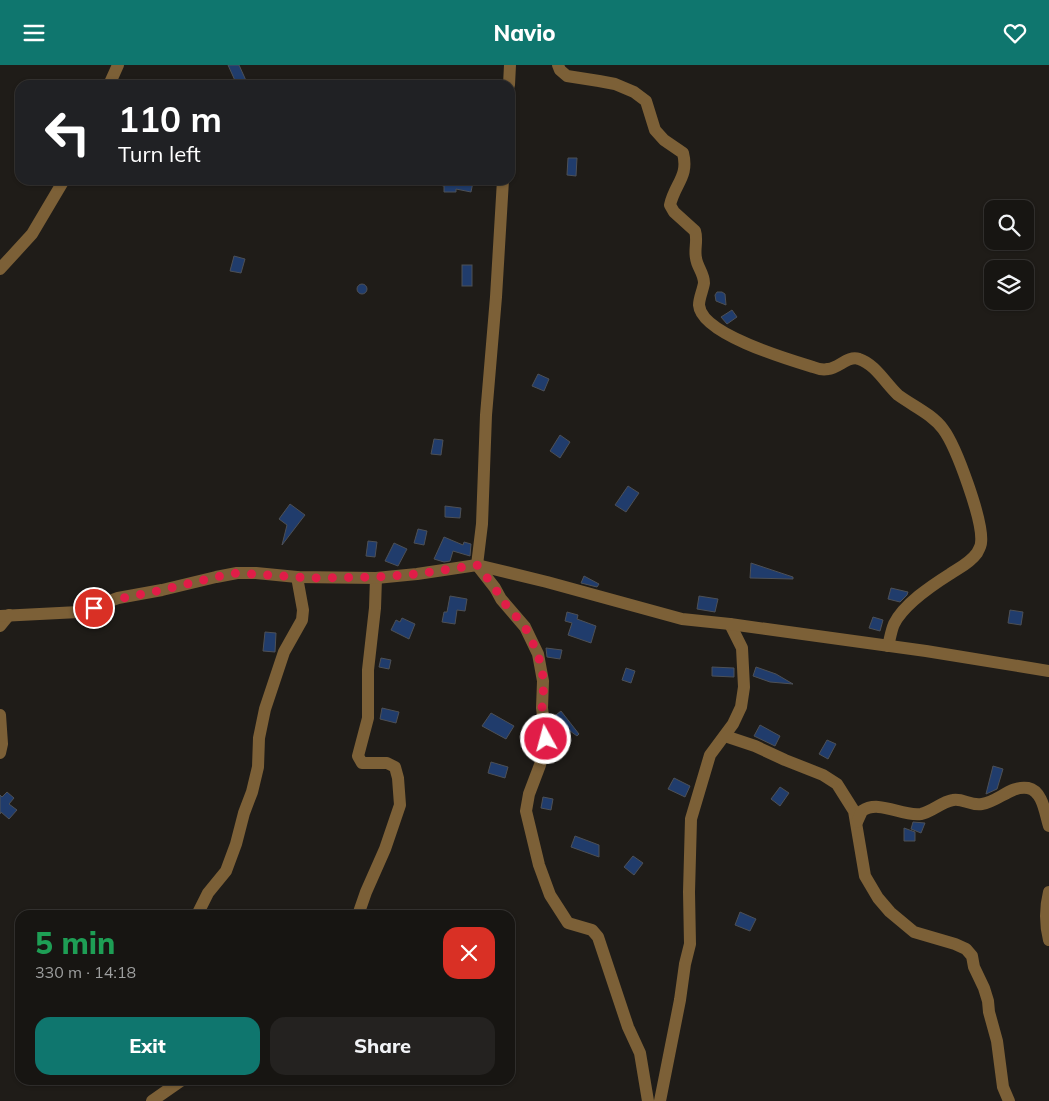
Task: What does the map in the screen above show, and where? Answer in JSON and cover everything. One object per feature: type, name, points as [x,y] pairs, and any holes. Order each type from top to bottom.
[{"type":"street","points":[[111,80],[118,65]]},
{"type":"street","points":[[509,80],[510,65]]},
{"type":"street","points":[[558,65],[560,71],[567,76],[615,84],[634,92],[646,101],[655,130],[664,140],[683,153],[685,162],[684,173],[670,205],[674,212],[696,231],[696,260],[704,283],[699,305],[705,318],[718,328],[756,348],[823,370],[830,369],[853,358],[860,359],[868,364],[898,395],[932,418],[948,437],[970,489],[981,535],[981,544],[977,553],[969,562],[922,594],[903,612],[895,623],[888,646]]},
{"type":"street","points":[[0,269],[32,234],[61,185]]},
{"type":"street","points":[[503,185],[486,415],[482,524],[477,565],[501,599],[525,627],[538,654],[544,681],[542,708],[546,739],[540,765],[529,794],[526,811],[539,865],[550,895],[568,923],[592,930],[598,937],[628,1027],[640,1053],[648,1101]]},
{"type":"street","points":[[0,626],[5,615],[79,612],[118,599],[237,573],[297,577],[376,577],[417,574],[477,565],[548,582],[632,607],[682,619],[888,646],[1049,671]]},
{"type":"street","points":[[200,910],[208,893],[226,871],[252,792],[258,767],[258,738],[265,709],[284,652],[302,620],[297,577]]},
{"type":"street","points":[[360,910],[385,849],[400,805],[398,778],[395,767],[387,763],[362,763],[358,757],[368,718],[368,670],[375,608],[376,577]]},
{"type":"street","points":[[660,1101],[690,944],[691,819],[710,755],[733,724],[741,707],[744,687],[742,648],[730,624]]},
{"type":"street","points":[[0,715],[2,744],[0,753]]},
{"type":"street","points":[[725,736],[755,746],[828,777],[837,783],[854,811],[865,876],[878,898],[890,912],[914,931],[966,949],[972,956],[974,967],[988,1001],[997,1041],[1003,1087],[1009,1101]]},
{"type":"street","points":[[857,821],[862,811],[872,807],[920,814],[952,800],[961,800],[972,805],[983,804],[1011,791],[1028,788],[1039,795],[1049,826]]},
{"type":"street","points":[[1049,892],[1046,921],[1049,940]]},
{"type":"street","points":[[152,1101],[175,1085]]},
{"type":"building","points":[[228,65],[239,65],[246,80],[235,80]]},
{"type":"building","points":[[568,158],[577,158],[576,176],[567,175]]},
{"type":"building","points":[[440,185],[472,185],[471,192],[456,189],[456,192],[444,192],[444,186]]},
{"type":"building","points":[[234,256],[245,259],[241,273],[230,271]]},
{"type":"building","points":[[462,265],[472,265],[472,286],[462,286]]},
{"type":"building","points":[[360,284],[364,284],[367,289],[366,293],[360,294],[357,291],[357,287]]},
{"type":"building","points":[[717,292],[725,294],[726,305],[716,301],[715,295]]},
{"type":"building","points":[[732,310],[737,317],[727,324],[721,317]]},
{"type":"building","points":[[538,374],[549,379],[544,391],[532,386]]},
{"type":"building","points":[[560,435],[570,442],[560,458],[550,451]]},
{"type":"building","points":[[434,439],[443,440],[441,455],[431,454]]},
{"type":"building","points":[[628,486],[639,493],[626,512],[615,505]]},
{"type":"building","points":[[290,504],[305,515],[282,545],[287,525],[279,519]]},
{"type":"building","points":[[445,506],[461,508],[460,518],[445,517]]},
{"type":"building","points":[[418,529],[427,531],[424,545],[414,543]]},
{"type":"building","points":[[444,537],[463,545],[464,542],[471,544],[470,556],[453,551],[450,561],[444,562],[434,559]]},
{"type":"building","points":[[368,541],[377,542],[375,557],[366,556]]},
{"type":"building","points":[[394,543],[407,549],[398,566],[385,561]]},
{"type":"building","points":[[751,563],[793,577],[793,579],[750,578]]},
{"type":"building","points":[[584,576],[599,584],[597,587],[581,583]]},
{"type":"building","points":[[891,588],[908,592],[907,595],[900,602],[888,599]]},
{"type":"building","points":[[450,596],[467,599],[465,611],[457,610],[455,624],[442,622],[444,612],[447,612]]},
{"type":"building","points":[[699,596],[718,599],[715,612],[697,609]]},
{"type":"building","points":[[1010,610],[1023,612],[1021,625],[1008,623]]},
{"type":"building","points":[[567,612],[578,615],[577,619],[596,626],[591,643],[568,635],[572,623],[565,621]]},
{"type":"building","points":[[873,617],[883,620],[880,631],[869,628]]},
{"type":"building","points":[[402,618],[415,624],[409,639],[391,630],[396,620],[400,622]]},
{"type":"building","points":[[265,632],[276,633],[275,652],[263,651]]},
{"type":"building","points":[[546,648],[562,650],[560,659],[547,657]]},
{"type":"building","points":[[381,658],[391,660],[389,669],[379,667]]},
{"type":"building","points":[[712,667],[734,668],[734,677],[712,676]]},
{"type":"building","points":[[756,667],[776,674],[793,684],[770,682],[753,676]]},
{"type":"building","points":[[626,668],[635,671],[631,683],[622,680]]},
{"type":"building","points":[[382,708],[399,712],[396,723],[380,719]]},
{"type":"building","points":[[561,711],[579,734],[577,736],[552,718]]},
{"type":"building","points":[[491,713],[514,726],[506,739],[482,726]]},
{"type":"building","points":[[760,725],[780,736],[775,746],[754,736]]},
{"type":"building","points":[[827,740],[836,744],[828,759],[819,754]]},
{"type":"building","points":[[491,762],[508,767],[505,778],[488,773]]},
{"type":"building","points":[[993,766],[1003,769],[997,789],[986,794]]},
{"type":"building","points":[[674,778],[690,786],[685,797],[668,789]]},
{"type":"building","points":[[780,787],[789,793],[780,806],[771,799]]},
{"type":"building","points":[[7,792],[14,798],[9,804],[17,810],[9,819],[1,812],[0,814],[0,795],[2,797]]},
{"type":"building","points":[[543,797],[553,799],[551,810],[541,808]]},
{"type":"building","points":[[913,822],[925,823],[921,833],[911,829]]},
{"type":"building","points":[[904,828],[915,832],[915,841],[904,841]]},
{"type":"building","points":[[575,836],[599,845],[599,857],[571,847]]},
{"type":"building","points":[[633,856],[643,863],[634,875],[624,867]]},
{"type":"building","points":[[740,912],[756,919],[750,931],[735,925]]},
{"type":"route","points":[[94,608],[140,593],[162,590],[237,573],[312,578],[376,577],[417,574],[477,565],[501,599],[525,627],[538,654],[544,681],[542,708],[546,739]]}]
